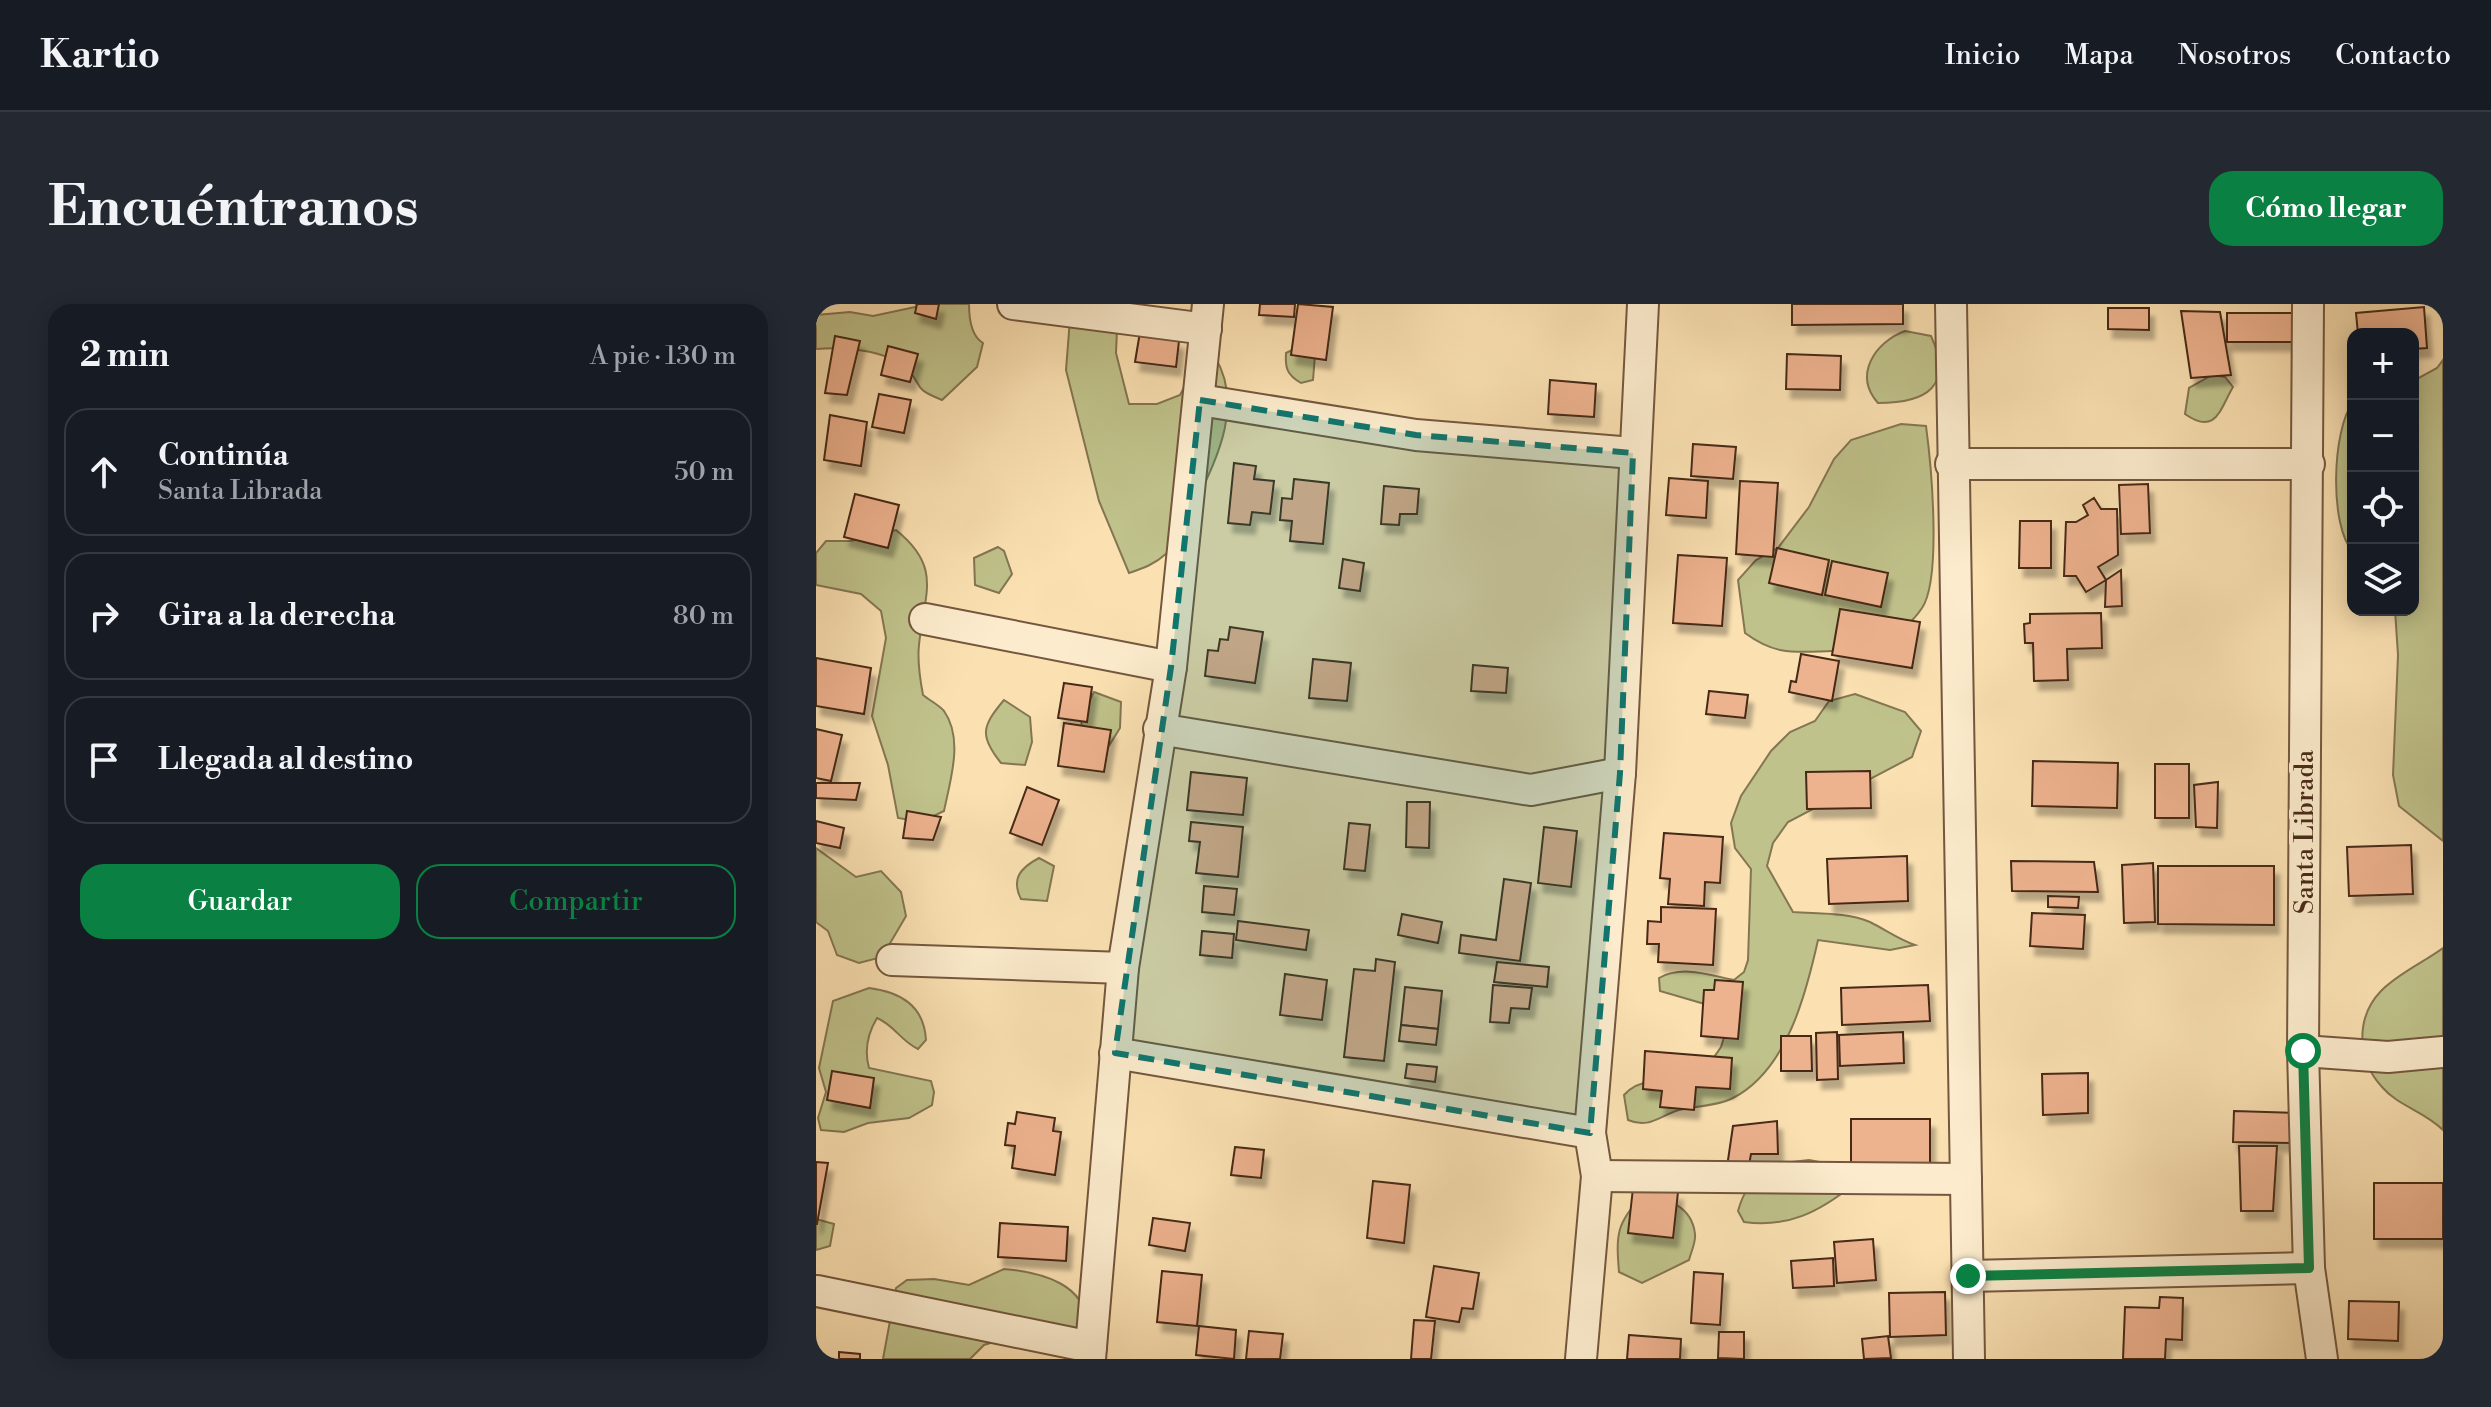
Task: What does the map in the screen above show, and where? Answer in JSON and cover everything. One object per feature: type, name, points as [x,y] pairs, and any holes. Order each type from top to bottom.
[{"type":"street","points":[[817,1291],[1091,1353],[1123,968],[1171,667],[1207,316],[1013,304]]},
{"type":"street","points":[[1581,1359],[1597,1176],[1590,1133],[1620,773],[1633,453],[1643,304]]},
{"type":"street","points":[[1951,304],[1951,464],[1969,1359]]},
{"type":"street","name":"Santa Librada","points":[[2308,304],[2303,1051],[2309,1268],[2322,1359]]},
{"type":"street","points":[[1200,400],[1416,435],[1633,453]]},
{"type":"street","points":[[1951,464],[2309,464]]},
{"type":"street","points":[[925,619],[1171,667]]},
{"type":"street","points":[[1159,729],[1531,790],[1620,773]]},
{"type":"street","points":[[892,960],[1123,968]]},
{"type":"street","points":[[2303,1051],[2388,1057],[2443,1052]]},
{"type":"street","points":[[1115,1053],[1590,1133]]},
{"type":"street","points":[[1597,1176],[1966,1179]]},
{"type":"street","points":[[1968,1276],[2309,1268]]},
{"type":"highlighted area","points":[[1200,400],[1416,435],[1633,453],[1620,773],[1590,1133],[1115,1053],[1171,667]]},
{"type":"green space","points":[[915,304],[969,304],[973,331],[983,343],[977,367],[942,400],[922,389],[907,369],[888,357],[851,349],[816,349],[816,315],[850,312],[873,316],[920,306]]},
{"type":"green space","points":[[1118,306],[1116,353],[1129,404],[1157,404],[1180,395],[1193,371],[1215,357],[1227,394],[1227,412],[1219,450],[1179,536],[1172,548],[1158,560],[1129,573],[1099,501],[1066,370],[1070,319]]},
{"type":"green space","points":[[1905,331],[1931,336],[1937,353],[1937,379],[1932,388],[1910,400],[1878,403],[1867,381],[1871,361],[1885,343]]},
{"type":"green space","points":[[1298,347],[1315,355],[1313,380],[1301,383],[1288,371],[1286,353]]},
{"type":"green space","points":[[2443,360],[2443,841],[2399,806],[2393,775],[2398,655],[2395,616],[2419,616],[2419,378],[2437,368]]},
{"type":"green space","points":[[2212,375],[2225,377],[2233,387],[2216,417],[2204,422],[2195,420],[2185,414],[2189,388]]},
{"type":"green space","points":[[2346,415],[2347,542],[2340,522],[2336,478],[2337,455]]},
{"type":"green space","points":[[1901,424],[1926,426],[1928,443],[1933,547],[1932,572],[1922,608],[1894,635],[1871,645],[1845,650],[1786,651],[1766,646],[1745,633],[1738,580],[1756,560],[1778,548],[1809,507],[1834,459],[1851,440]]},
{"type":"green space","points":[[896,530],[911,544],[925,569],[926,596],[918,658],[923,695],[944,711],[953,734],[954,760],[944,811],[921,822],[898,818],[888,765],[872,716],[886,638],[881,611],[861,594],[816,585],[816,553],[826,541],[851,541]]},
{"type":"green space","points":[[998,547],[1004,551],[1012,574],[999,593],[975,585],[974,558]]},
{"type":"green space","points":[[1094,692],[1121,702],[1120,728],[1107,749],[1083,746],[1081,717]]},
{"type":"green space","points":[[1855,694],[1905,712],[1921,731],[1912,757],[1788,822],[1773,843],[1767,866],[1793,912],[1861,919],[1915,945],[1890,950],[1818,940],[1791,1029],[1767,1069],[1752,1085],[1721,1103],[1679,1110],[1648,1122],[1628,1120],[1624,1095],[1631,1089],[1639,1084],[1657,1081],[1696,1083],[1721,1047],[1729,1021],[1708,1005],[1660,991],[1659,978],[1686,972],[1734,980],[1744,972],[1748,960],[1751,869],[1735,848],[1731,823],[1741,796],[1771,751],[1790,732],[1815,721],[1829,701]]},
{"type":"green space","points":[[1004,700],[1030,717],[1032,742],[1025,765],[1001,763],[986,738],[991,717]]},
{"type":"green space","points":[[816,848],[856,877],[881,871],[901,892],[906,916],[882,957],[859,963],[837,955],[828,931],[816,922]]},
{"type":"green space","points":[[1039,858],[1054,866],[1047,901],[1021,899],[1017,886],[1019,875]]},
{"type":"green space","points":[[2443,948],[2443,1130],[2388,1094],[2368,1064],[2362,1039],[2367,1014],[2381,991]]},
{"type":"green space","points":[[869,988],[891,993],[908,1002],[921,1018],[926,1040],[918,1049],[877,1018],[868,1042],[869,1068],[931,1081],[934,1092],[932,1105],[909,1118],[868,1123],[844,1132],[821,1130],[818,1118],[826,1092],[819,1068],[833,1001]]},
{"type":"green space","points":[[1809,1160],[1845,1167],[1853,1185],[1802,1216],[1775,1223],[1744,1222],[1738,1211],[1748,1187],[1755,1179],[1773,1167]]},
{"type":"green space","points":[[1643,1196],[1669,1201],[1683,1210],[1693,1224],[1695,1237],[1689,1260],[1642,1283],[1619,1272],[1618,1239],[1627,1214]]},
{"type":"green space","points":[[816,1219],[834,1224],[830,1246],[816,1250]]},
{"type":"green space","points":[[1004,1269],[1047,1277],[1071,1291],[1080,1301],[1086,1329],[997,1341],[984,1345],[970,1359],[883,1359],[896,1288],[907,1280],[934,1279],[969,1285]]},
{"type":"building","points":[[917,304],[939,304],[936,319],[915,313]]},
{"type":"building","points":[[1260,304],[1295,304],[1294,317],[1259,315]]},
{"type":"building","points":[[1298,304],[1333,307],[1326,360],[1291,355]]},
{"type":"building","points":[[1792,304],[1903,304],[1903,324],[1792,325]]},
{"type":"building","points":[[2424,307],[2427,348],[2419,349],[2419,328],[2357,328],[2356,313]]},
{"type":"building","points":[[2108,308],[2149,308],[2149,330],[2108,329]]},
{"type":"building","points":[[2181,311],[2220,312],[2231,375],[2191,378]]},
{"type":"building","points":[[2227,313],[2301,313],[2300,342],[2227,342]]},
{"type":"building","points":[[1140,332],[1179,341],[1176,367],[1135,362]]},
{"type":"building","points":[[835,336],[860,341],[847,395],[825,393]]},
{"type":"building","points":[[888,346],[918,354],[910,382],[881,375]]},
{"type":"building","points":[[1787,354],[1841,356],[1840,390],[1786,389]]},
{"type":"building","points":[[1550,380],[1596,384],[1594,417],[1548,414]]},
{"type":"building","points":[[879,394],[911,400],[904,433],[872,427]]},
{"type":"building","points":[[830,415],[867,422],[861,466],[824,460]]},
{"type":"building","points":[[1693,444],[1736,447],[1733,479],[1691,476]]},
{"type":"building","points":[[1234,463],[1256,466],[1254,479],[1274,481],[1270,514],[1252,512],[1250,525],[1228,523]]},
{"type":"building","points":[[1669,478],[1708,481],[1706,518],[1666,515]]},
{"type":"building","points":[[1294,479],[1329,483],[1323,544],[1290,541],[1292,521],[1280,520],[1282,498],[1292,499]]},
{"type":"building","points":[[1740,481],[1778,483],[1773,557],[1736,554]]},
{"type":"building","points":[[2148,484],[2150,533],[2121,534],[2119,485]]},
{"type":"building","points":[[1384,486],[1419,489],[1417,514],[1400,514],[1399,525],[1381,524]]},
{"type":"building","points":[[855,494],[899,505],[888,548],[844,537]]},
{"type":"building","points":[[2094,498],[2101,509],[2117,509],[2118,555],[2098,567],[2106,580],[2086,592],[2076,576],[2064,576],[2066,522],[2076,522],[2088,515],[2083,505]]},
{"type":"building","points":[[2020,521],[2051,521],[2051,568],[2019,568]]},
{"type":"building","points":[[1777,548],[1829,560],[1822,595],[1769,583]]},
{"type":"building","points":[[1678,555],[1727,558],[1722,626],[1673,623]]},
{"type":"building","points":[[1343,559],[1364,563],[1360,591],[1339,588]]},
{"type":"building","points":[[1832,561],[1888,573],[1881,607],[1825,595]]},
{"type":"building","points":[[2121,570],[2122,606],[2105,607],[2106,580]]},
{"type":"building","points":[[1840,609],[1920,622],[1912,668],[1832,655]]},
{"type":"building","points":[[2101,613],[2102,648],[2067,649],[2068,680],[2034,681],[2033,643],[2025,643],[2024,624],[2030,623],[2030,614]]},
{"type":"building","points":[[1230,627],[1263,632],[1255,683],[1205,676],[1208,650],[1218,651],[1220,639],[1228,640]]},
{"type":"building","points":[[1801,654],[1839,661],[1832,701],[1789,692],[1791,681],[1796,682]]},
{"type":"building","points":[[816,658],[871,668],[864,714],[816,706]]},
{"type":"building","points":[[1313,659],[1351,663],[1347,701],[1309,698]]},
{"type":"building","points":[[1473,665],[1508,668],[1506,693],[1471,691]]},
{"type":"building","points":[[1064,683],[1092,687],[1087,722],[1058,718]]},
{"type":"building","points":[[1709,691],[1748,695],[1745,718],[1706,714]]},
{"type":"building","points":[[1064,723],[1111,730],[1104,772],[1058,766]]},
{"type":"building","points":[[816,729],[842,735],[831,781],[816,778]]},
{"type":"building","points":[[2033,761],[2118,763],[2117,808],[2032,806]]},
{"type":"building","points":[[2155,764],[2189,764],[2189,818],[2155,818]]},
{"type":"building","points":[[1870,771],[1871,808],[1807,809],[1806,772]]},
{"type":"building","points":[[1191,772],[1247,778],[1243,815],[1187,810]]},
{"type":"building","points":[[2218,782],[2217,828],[2196,827],[2194,785]]},
{"type":"building","points":[[816,783],[860,783],[856,800],[816,798]]},
{"type":"building","points":[[1027,787],[1059,800],[1042,845],[1010,833]]},
{"type":"building","points":[[1407,802],[1430,802],[1429,848],[1406,847]]},
{"type":"building","points":[[907,811],[941,817],[933,840],[903,838]]},
{"type":"building","points":[[816,821],[844,828],[840,848],[816,843]]},
{"type":"building","points":[[1191,822],[1243,827],[1238,877],[1196,873],[1200,842],[1189,841]]},
{"type":"building","points":[[1349,823],[1370,825],[1365,871],[1344,869]]},
{"type":"building","points":[[1544,827],[1577,831],[1571,887],[1538,883]]},
{"type":"building","points":[[1664,833],[1723,837],[1720,883],[1705,882],[1704,906],[1668,904],[1670,879],[1660,878]]},
{"type":"building","points":[[2411,845],[2413,894],[2349,896],[2347,847]]},
{"type":"building","points":[[1907,856],[1908,901],[1829,904],[1827,859]]},
{"type":"building","points":[[2011,861],[2094,862],[2098,892],[2012,891]]},
{"type":"building","points":[[2153,863],[2155,922],[2124,923],[2122,865]]},
{"type":"building","points":[[2158,866],[2274,866],[2274,925],[2158,924]]},
{"type":"building","points":[[1504,879],[1531,883],[1520,961],[1459,953],[1461,935],[1496,940]]},
{"type":"building","points":[[1204,886],[1237,889],[1234,915],[1202,912]]},
{"type":"building","points":[[2048,896],[2079,897],[2078,908],[2048,907]]},
{"type":"building","points":[[1661,907],[1716,909],[1713,965],[1658,962],[1659,944],[1647,944],[1648,921],[1661,922]]},
{"type":"building","points":[[2032,913],[2085,915],[2083,949],[2030,946]]},
{"type":"building","points":[[1402,914],[1442,922],[1438,943],[1398,935]]},
{"type":"building","points":[[1238,921],[1309,930],[1306,950],[1236,940]]},
{"type":"building","points":[[1202,931],[1234,934],[1232,958],[1200,955]]},
{"type":"building","points":[[1376,959],[1395,962],[1384,1061],[1344,1057],[1354,969],[1375,971]]},
{"type":"building","points":[[1497,962],[1549,967],[1547,987],[1494,982]]},
{"type":"building","points":[[1285,974],[1327,980],[1322,1020],[1280,1015]]},
{"type":"building","points":[[1715,980],[1743,982],[1738,1039],[1701,1036],[1704,990],[1714,990]]},
{"type":"building","points":[[1493,985],[1532,988],[1529,1009],[1511,1008],[1509,1023],[1490,1022]]},
{"type":"building","points":[[1928,985],[1930,1021],[1842,1025],[1841,988]]},
{"type":"building","points":[[1405,987],[1442,991],[1438,1029],[1401,1025]]},
{"type":"building","points":[[1401,1025],[1438,1029],[1436,1045],[1399,1041]]},
{"type":"building","points":[[1837,1032],[1838,1079],[1817,1080],[1816,1033]]},
{"type":"building","points":[[1903,1032],[1904,1063],[1840,1066],[1839,1035]]},
{"type":"building","points":[[1781,1036],[1811,1036],[1812,1071],[1781,1071]]},
{"type":"building","points":[[1645,1051],[1732,1058],[1730,1089],[1696,1087],[1694,1110],[1660,1107],[1662,1091],[1643,1089]]},
{"type":"building","points":[[1407,1064],[1437,1067],[1435,1082],[1405,1078]]},
{"type":"building","points":[[832,1071],[874,1078],[870,1108],[827,1100]]},
{"type":"building","points":[[2088,1073],[2088,1113],[2043,1115],[2042,1074]]},
{"type":"building","points":[[2234,1111],[2298,1113],[2297,1143],[2233,1142]]},
{"type":"building","points":[[1017,1112],[1055,1118],[1053,1131],[1061,1132],[1055,1175],[1012,1168],[1015,1146],[1005,1145],[1008,1123],[1015,1124]]},
{"type":"building","points":[[1851,1119],[1930,1119],[1930,1163],[1851,1163]]},
{"type":"building","points":[[1777,1121],[1778,1154],[1751,1154],[1749,1165],[1727,1167],[1733,1126]]},
{"type":"building","points":[[2239,1146],[2277,1146],[2273,1211],[2241,1211]]},
{"type":"building","points":[[1235,1147],[1264,1150],[1261,1178],[1231,1175]]},
{"type":"building","points":[[816,1162],[828,1163],[817,1224],[816,1224]]},
{"type":"building","points":[[1373,1181],[1410,1185],[1404,1243],[1367,1238]]},
{"type":"building","points":[[2374,1183],[2443,1183],[2443,1239],[2374,1239]]},
{"type":"building","points":[[1633,1188],[1678,1192],[1673,1238],[1628,1233]]},
{"type":"building","points":[[1153,1218],[1190,1223],[1185,1251],[1149,1245]]},
{"type":"building","points":[[1000,1223],[1068,1227],[1066,1261],[998,1257]]},
{"type":"building","points":[[1873,1239],[1876,1280],[1837,1283],[1834,1242]]},
{"type":"building","points":[[1833,1258],[1834,1286],[1793,1288],[1791,1261]]},
{"type":"building","points":[[1434,1266],[1479,1273],[1473,1309],[1462,1308],[1459,1322],[1426,1317]]},
{"type":"building","points":[[1162,1271],[1202,1275],[1197,1326],[1157,1322]]},
{"type":"building","points":[[1694,1272],[1723,1274],[1720,1325],[1691,1323]]},
{"type":"building","points":[[1945,1292],[1946,1335],[1890,1337],[1889,1293]]},
{"type":"building","points":[[2160,1297],[2183,1298],[2182,1340],[2166,1339],[2165,1359],[2123,1359],[2125,1307],[2159,1308]]},
{"type":"building","points":[[2349,1301],[2399,1302],[2398,1341],[2348,1339]]},
{"type":"building","points":[[1414,1320],[1435,1321],[1431,1359],[1411,1359]]},
{"type":"building","points":[[1199,1326],[1236,1330],[1234,1359],[1196,1355]]},
{"type":"building","points":[[1249,1331],[1283,1334],[1280,1359],[1246,1359]]},
{"type":"building","points":[[1719,1332],[1744,1332],[1744,1359],[1718,1358]]},
{"type":"building","points":[[1629,1335],[1681,1339],[1680,1359],[1627,1359]]},
{"type":"building","points":[[1888,1336],[1891,1358],[1864,1359],[1862,1339]]},
{"type":"building","points":[[839,1352],[860,1354],[860,1359],[839,1359]]},
{"type":"route","points":[[1968,1276],[2309,1268],[2303,1051]]}]
